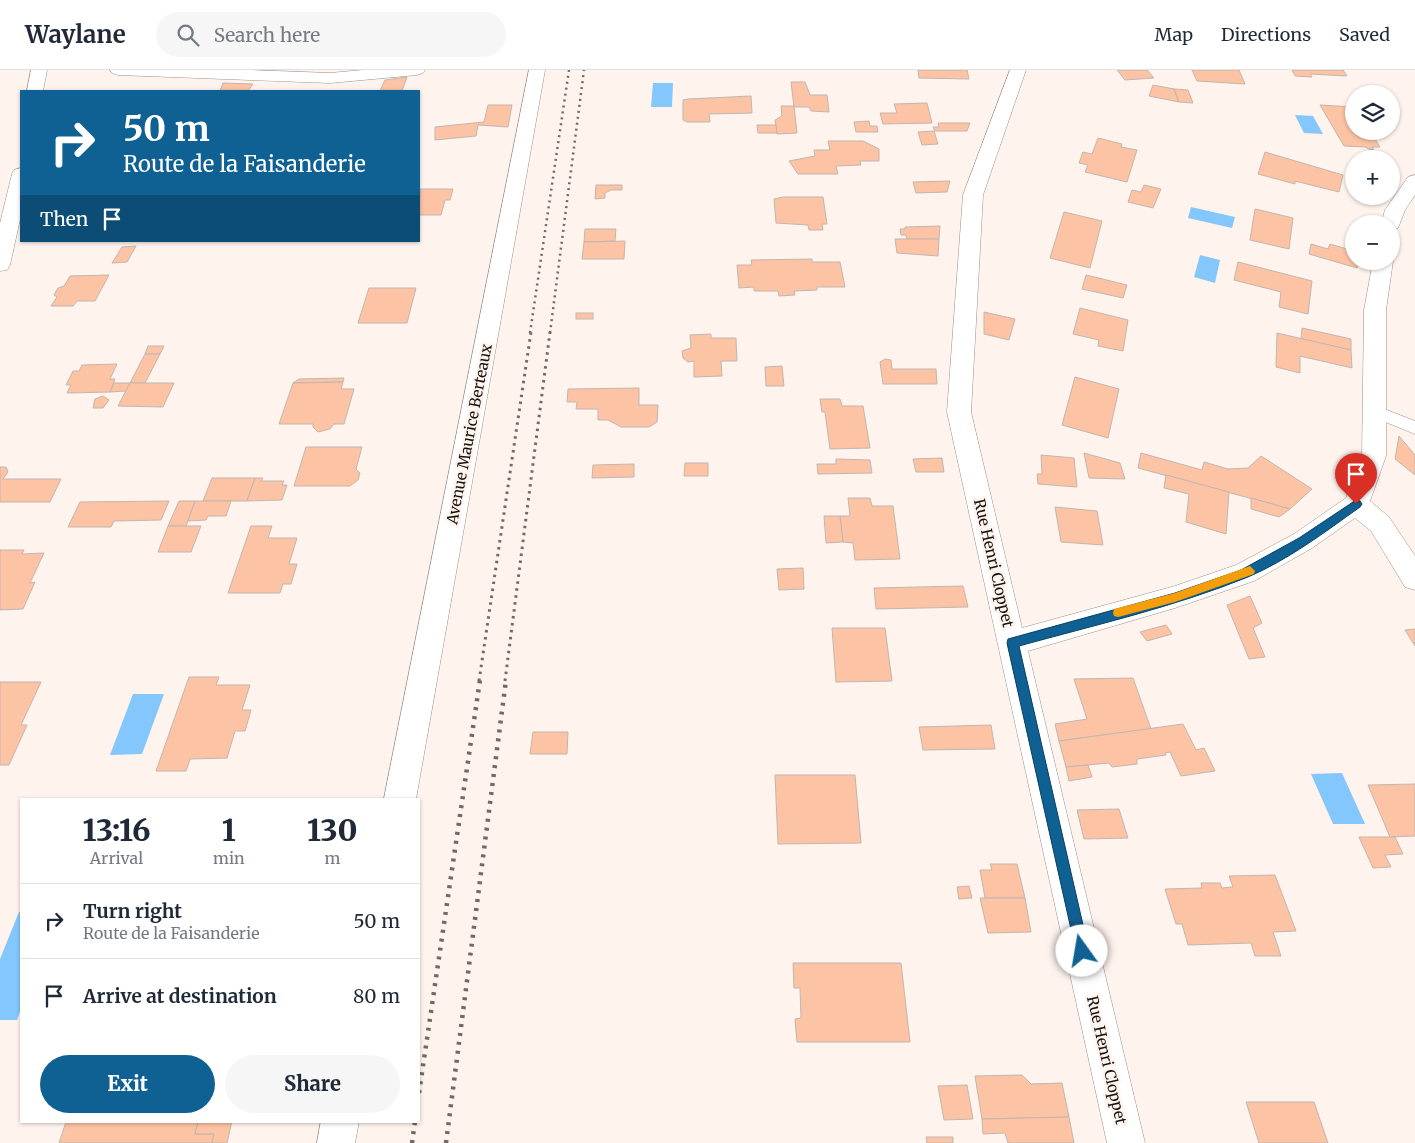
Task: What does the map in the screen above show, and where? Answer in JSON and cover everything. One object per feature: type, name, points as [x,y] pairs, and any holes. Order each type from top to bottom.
[{"type":"street","points":[[35,90],[39,70]]},
{"type":"street","points":[[118,70],[330,78],[417,70]]},
{"type":"street","name":"Avenue Maurice Berteaux","points":[[400,798],[537,70]]},
{"type":"street","name":"Rue Henri Cloppet","points":[[1018,70],[973,195],[959,412],[1126,1143]]},
{"type":"street","points":[[0,265],[20,178]]},
{"type":"street","points":[[1394,215],[1415,181]]},
{"type":"street","points":[[1013,643],[1175,597],[1245,573],[1303,542],[1356,504],[1374,456],[1375,310],[1382,270]]},
{"type":"street","points":[[1356,504],[1380,524],[1415,579]]},
{"type":"street","points":[[336,1143],[340,1123]]},
{"type":"lane","points":[[1374,411],[1415,428]]},
{"type":"water","points":[[653,83],[673,83],[672,107],[651,107]]},
{"type":"water","points":[[1295,115],[1313,116],[1323,134],[1304,133]]},
{"type":"water","points":[[1191,207],[1235,217],[1232,228],[1188,218]]},
{"type":"water","points":[[1200,255],[1220,260],[1215,283],[1194,277]]},
{"type":"water","points":[[133,694],[164,694],[142,754],[110,755]]},
{"type":"water","points":[[1342,773],[1365,824],[1333,824],[1311,774]]},
{"type":"water","points":[[20,912],[20,1012],[17,1020],[0,1020],[0,959]]},
{"type":"building","points":[[918,70],[967,70],[969,79],[919,78]]},
{"type":"building","points":[[1117,70],[1147,70],[1154,78],[1125,80]]},
{"type":"building","points":[[1192,70],[1239,70],[1245,84],[1197,81]]},
{"type":"building","points":[[1292,70],[1343,70],[1347,76],[1310,74],[1312,77],[1295,76]]},
{"type":"building","points":[[407,77],[402,90],[380,90],[385,80]]},
{"type":"building","points":[[791,82],[805,82],[810,95],[827,95],[829,112],[811,111],[809,107],[794,107]]},
{"type":"building","points":[[223,83],[253,84],[249,90],[220,90]]},
{"type":"building","points":[[1153,85],[1174,89],[1179,102],[1149,96]]},
{"type":"building","points":[[1174,89],[1188,90],[1193,103],[1179,102]]},
{"type":"building","points":[[751,96],[752,113],[709,114],[710,122],[687,122],[683,120],[683,100]]},
{"type":"building","points":[[927,103],[932,123],[883,124],[880,113],[897,113],[894,104]]},
{"type":"building","points":[[488,105],[512,105],[508,127],[478,125],[476,136],[435,140],[435,127],[484,122]]},
{"type":"building","points":[[1320,105],[1345,106],[1345,140],[1376,140],[1380,147],[1372,147],[1374,150],[1366,147],[1344,146]]},
{"type":"building","points":[[781,106],[794,106],[797,133],[777,134],[775,120],[782,116]]},
{"type":"building","points":[[869,121],[870,126],[877,126],[878,132],[856,132],[854,122]]},
{"type":"building","points":[[938,123],[970,123],[967,131],[935,131],[933,127],[939,127]]},
{"type":"building","points":[[757,125],[776,125],[777,133],[758,133]]},
{"type":"building","points":[[934,131],[938,144],[922,145],[918,132]]},
{"type":"building","points":[[1098,138],[1122,144],[1121,147],[1137,150],[1127,182],[1085,172],[1088,165],[1079,163],[1083,152],[1092,154]]},
{"type":"building","points":[[828,141],[863,141],[879,149],[879,161],[860,161],[861,165],[836,166],[838,174],[798,174],[789,161],[815,156],[814,150],[830,150]]},
{"type":"building","points":[[1265,152],[1343,175],[1339,192],[1295,181],[1295,184],[1258,174]]},
{"type":"building","points":[[950,181],[947,192],[916,193],[913,182]]},
{"type":"building","points":[[596,185],[622,185],[622,190],[611,190],[605,193],[605,198],[595,199]]},
{"type":"building","points":[[1144,185],[1161,189],[1153,208],[1128,202],[1132,190],[1141,192]]},
{"type":"building","points":[[420,189],[453,189],[450,200],[445,200],[441,215],[420,215]]},
{"type":"building","points":[[783,197],[823,197],[827,224],[822,224],[823,230],[809,230],[808,225],[776,223],[774,199]]},
{"type":"building","points":[[1255,209],[1293,218],[1289,249],[1250,240]]},
{"type":"building","points":[[1064,212],[1102,221],[1090,268],[1050,258]]},
{"type":"building","points":[[940,226],[939,239],[907,239],[906,235],[901,235],[900,229],[905,229],[905,227]]},
{"type":"building","points":[[585,229],[616,229],[615,241],[584,242]]},
{"type":"building","points":[[895,239],[939,239],[938,256],[897,253]]},
{"type":"building","points":[[625,241],[624,259],[582,259],[584,242]]},
{"type":"building","points":[[1311,244],[1328,249],[1330,244],[1345,248],[1345,264],[1309,254]]},
{"type":"building","points":[[136,246],[127,262],[112,263],[122,247]]},
{"type":"building","points":[[812,259],[812,262],[840,262],[845,287],[817,287],[817,290],[794,291],[795,295],[779,296],[778,291],[754,291],[754,287],[739,288],[737,265],[752,265],[751,260]]},
{"type":"building","points":[[1238,262],[1312,281],[1308,314],[1279,307],[1281,292],[1234,280]]},
{"type":"building","points":[[109,275],[95,301],[77,301],[73,306],[51,306],[57,297],[54,295],[58,288],[64,286],[70,276]]},
{"type":"building","points":[[1086,275],[1127,285],[1123,298],[1082,289]]},
{"type":"building","points":[[369,288],[416,288],[407,323],[358,323]]},
{"type":"building","points":[[1080,308],[1128,320],[1123,351],[1098,346],[1099,340],[1073,334]]},
{"type":"building","points":[[984,312],[1015,319],[1009,340],[984,334]]},
{"type":"building","points":[[576,313],[593,313],[593,319],[576,319]]},
{"type":"building","points":[[1302,328],[1351,339],[1351,350],[1301,339]]},
{"type":"building","points":[[1277,333],[1351,350],[1352,368],[1300,356],[1300,373],[1276,367]]},
{"type":"building","points":[[711,334],[711,338],[736,338],[737,361],[721,361],[722,376],[694,377],[694,361],[688,362],[683,358],[682,351],[691,348],[690,335]]},
{"type":"building","points":[[148,346],[164,346],[160,354],[145,354]]},
{"type":"building","points":[[145,354],[160,354],[145,383],[130,383]]},
{"type":"building","points":[[885,359],[891,360],[892,369],[936,369],[937,384],[883,384],[880,362]]},
{"type":"building","points":[[117,364],[110,379],[115,379],[110,392],[67,393],[71,385],[66,385],[73,371],[79,371],[82,365]]},
{"type":"building","points":[[782,366],[784,386],[766,386],[765,367]]},
{"type":"building","points":[[1075,377],[1119,389],[1108,438],[1062,425]]},
{"type":"building","points":[[344,378],[343,382],[293,383],[299,379]]},
{"type":"building","points":[[343,382],[341,389],[354,389],[344,424],[334,424],[330,429],[318,432],[313,427],[313,424],[279,424],[293,383]]},
{"type":"building","points":[[114,383],[130,383],[126,391],[110,392]]},
{"type":"building","points":[[130,383],[174,383],[163,407],[118,406]]},
{"type":"building","points":[[639,388],[639,405],[658,405],[657,422],[649,427],[621,427],[608,420],[598,420],[598,409],[576,409],[577,402],[567,402],[568,389]]},
{"type":"building","points":[[103,396],[109,400],[103,408],[93,408],[95,399]]},
{"type":"building","points":[[820,399],[840,399],[842,406],[863,406],[870,448],[830,449],[825,412],[822,412]]},
{"type":"building","points":[[1399,436],[1415,455],[1415,475],[1395,459]]},
{"type":"building","points":[[306,447],[362,447],[356,469],[360,473],[358,480],[350,486],[294,486]]},
{"type":"building","points":[[1084,453],[1120,463],[1125,479],[1089,478]]},
{"type":"building","points":[[1141,453],[1202,470],[1204,462],[1228,469],[1248,468],[1261,456],[1312,489],[1290,509],[1138,468]]},
{"type":"building","points":[[1041,455],[1074,458],[1077,487],[1038,484],[1037,474],[1042,474]]},
{"type":"building","points":[[942,458],[944,472],[916,472],[913,459]]},
{"type":"building","points":[[836,459],[870,460],[872,473],[818,474],[817,464],[836,464]]},
{"type":"building","points":[[685,463],[708,463],[708,476],[684,476]]},
{"type":"building","points":[[634,464],[634,477],[592,478],[593,465]]},
{"type":"building","points":[[0,467],[6,467],[8,472],[3,479],[61,479],[50,502],[0,502]]},
{"type":"building","points":[[1166,475],[1229,492],[1226,534],[1186,522],[1189,494],[1164,488]]},
{"type":"building","points":[[212,478],[255,478],[247,501],[203,501]]},
{"type":"building","points":[[255,478],[263,478],[261,481],[284,481],[282,485],[287,485],[282,500],[247,501]]},
{"type":"building","points":[[848,498],[870,498],[872,506],[893,506],[900,559],[855,560],[853,543],[843,542],[840,516],[850,516]]},
{"type":"building","points":[[1251,498],[1290,509],[1279,517],[1251,509]]},
{"type":"building","points":[[169,501],[161,520],[114,521],[111,527],[68,527],[80,502]]},
{"type":"building","points":[[179,501],[195,501],[186,526],[168,526]]},
{"type":"building","points":[[195,501],[231,501],[226,516],[208,516],[206,520],[188,521]]},
{"type":"building","points":[[1055,507],[1097,511],[1103,545],[1061,542]]},
{"type":"building","points":[[824,516],[840,516],[843,542],[826,543]]},
{"type":"building","points":[[168,526],[201,526],[191,552],[158,552]]},
{"type":"building","points":[[251,526],[272,526],[268,538],[297,538],[289,564],[297,564],[291,584],[283,584],[280,593],[228,593]]},
{"type":"building","points":[[0,550],[24,550],[22,554],[44,553],[30,583],[35,582],[23,609],[0,610]]},
{"type":"building","points":[[803,568],[804,589],[779,590],[777,569]]},
{"type":"building","points":[[963,586],[968,607],[876,609],[874,588]]},
{"type":"building","points":[[1250,596],[1262,623],[1253,628],[1265,657],[1249,659],[1227,605]]},
{"type":"building","points":[[1166,625],[1172,634],[1147,641],[1140,632]]},
{"type":"building","points":[[832,628],[885,628],[892,681],[836,682]]},
{"type":"building","points":[[1415,629],[1415,646],[1405,630]]},
{"type":"building","points":[[189,677],[219,677],[216,685],[250,685],[242,710],[251,710],[245,731],[235,731],[227,758],[190,759],[186,771],[156,771]]},
{"type":"building","points":[[1133,678],[1151,729],[1059,741],[1055,724],[1087,719],[1074,679]]},
{"type":"building","points":[[0,682],[41,682],[21,725],[27,725],[9,765],[0,765]]},
{"type":"building","points":[[1183,724],[1196,750],[1204,748],[1215,771],[1181,776],[1170,752],[1165,753],[1166,755],[1137,759],[1137,764],[1112,767],[1109,763],[1066,767],[1059,741]]},
{"type":"building","points":[[991,725],[995,749],[923,750],[919,727]]},
{"type":"building","points":[[533,732],[568,732],[567,754],[530,754]]},
{"type":"building","points":[[1088,765],[1092,777],[1069,781],[1066,767]]},
{"type":"building","points":[[775,775],[855,775],[861,843],[778,844]]},
{"type":"building","points":[[1415,784],[1415,836],[1390,837],[1368,785]]},
{"type":"building","points":[[1119,809],[1128,838],[1084,839],[1077,810]]},
{"type":"building","points":[[1359,837],[1395,837],[1403,854],[1385,855],[1391,867],[1373,868]]},
{"type":"building","points":[[990,864],[1017,864],[1025,898],[985,898],[980,870],[992,870]]},
{"type":"building","points":[[1275,875],[1296,931],[1273,932],[1281,956],[1255,956],[1251,943],[1188,945],[1182,924],[1176,924],[1165,889],[1202,888],[1201,883],[1220,883],[1222,888],[1233,887],[1229,876]]},
{"type":"building","points":[[969,886],[972,898],[959,899],[957,887]]},
{"type":"building","points":[[980,898],[1025,898],[1031,932],[988,933]]},
{"type":"building","points":[[793,963],[901,963],[910,1042],[797,1042],[795,1019],[801,1018],[800,988],[794,988]]},
{"type":"building","points":[[1022,1075],[1031,1084],[1062,1083],[1069,1117],[982,1119],[975,1076]]},
{"type":"building","points":[[967,1085],[973,1119],[944,1120],[938,1086]]},
{"type":"building","points":[[1246,1102],[1314,1102],[1328,1143],[1259,1143]]},
{"type":"building","points":[[1069,1117],[1074,1143],[1008,1143],[1005,1133],[983,1134],[982,1119]]},
{"type":"building","points":[[66,1123],[198,1123],[195,1134],[214,1134],[212,1143],[59,1143]]},
{"type":"building","points":[[198,1123],[232,1123],[227,1143],[212,1143],[214,1134],[195,1134]]},
{"type":"building","points":[[926,1137],[953,1137],[953,1143],[927,1143]]},
{"type":"railway","points":[[530,333],[569,70]]},
{"type":"railway","points":[[550,333],[584,70]]},
{"type":"railway","points":[[479,681],[531,332]]},
{"type":"railway","points":[[505,681],[550,332]]},
{"type":"railway","points":[[420,1086],[480,680]]},
{"type":"railway","points":[[446,1143],[506,680]]},
{"type":"railway","points":[[412,1143],[415,1123]]},
{"type":"slow traffic","points":[[1118,613],[1175,597],[1250,571]]},
{"type":"route","points":[[1082,951],[1013,643],[1175,597],[1245,573],[1303,542],[1356,504]]}]
